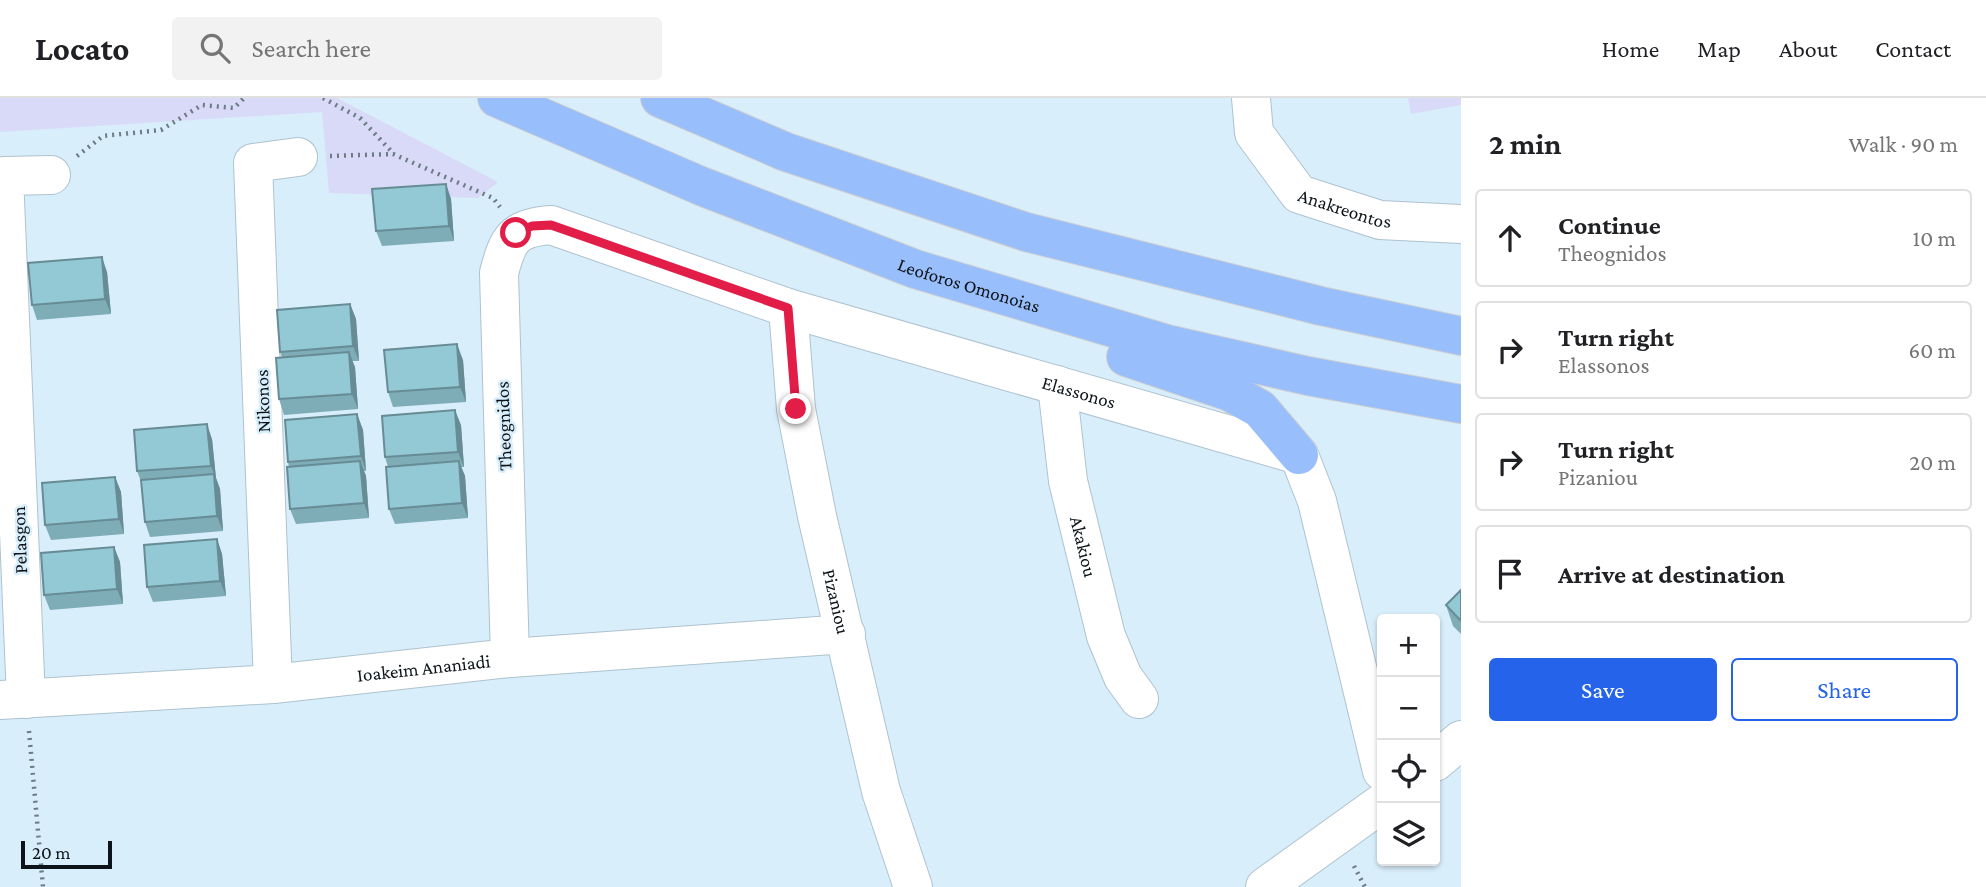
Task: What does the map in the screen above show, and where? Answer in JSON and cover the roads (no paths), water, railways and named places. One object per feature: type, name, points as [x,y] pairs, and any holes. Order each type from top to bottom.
[{"type":"main road","name":"Leoforos Omonoias","points":[[497,98],[701,186],[915,270],[1192,350],[1308,376],[1461,404]]},
{"type":"main road","points":[[660,98],[786,152],[1026,232],[1321,306],[1461,336]]},
{"type":"main road","points":[[1024,303],[1071,335],[1230,392],[1260,409],[1299,455]]},
{"type":"street","name":"Anakreontos","points":[[1251,98],[1254,133],[1299,194],[1380,220],[1461,225]]},
{"type":"street","name":"Nikonos","points":[[273,684],[253,163],[298,157]]},
{"type":"street","name":"Pelasgon","points":[[13,699],[4,176],[51,175]]},
{"type":"street","name":"Elassonos","points":[[534,229],[788,308],[1299,455]]},
{"type":"street","name":"Theognidos","points":[[510,658],[499,273],[505,250],[534,229]]},
{"type":"street","name":"Pizaniou","points":[[788,308],[796,409],[817,516],[881,790],[913,887]]},
{"type":"street","name":"Akakiou","points":[[1058,386],[1068,481],[1106,636],[1123,677],[1139,699]]},
{"type":"street","points":[[1299,455],[1319,512],[1377,750]]},
{"type":"street","name":"Ioakeim Ananiadi","points":[[13,699],[273,684],[510,658],[846,635]]},
{"type":"street","points":[[1440,758],[1461,740]]},
{"type":"street","points":[[1265,887],[1377,807]]}]
